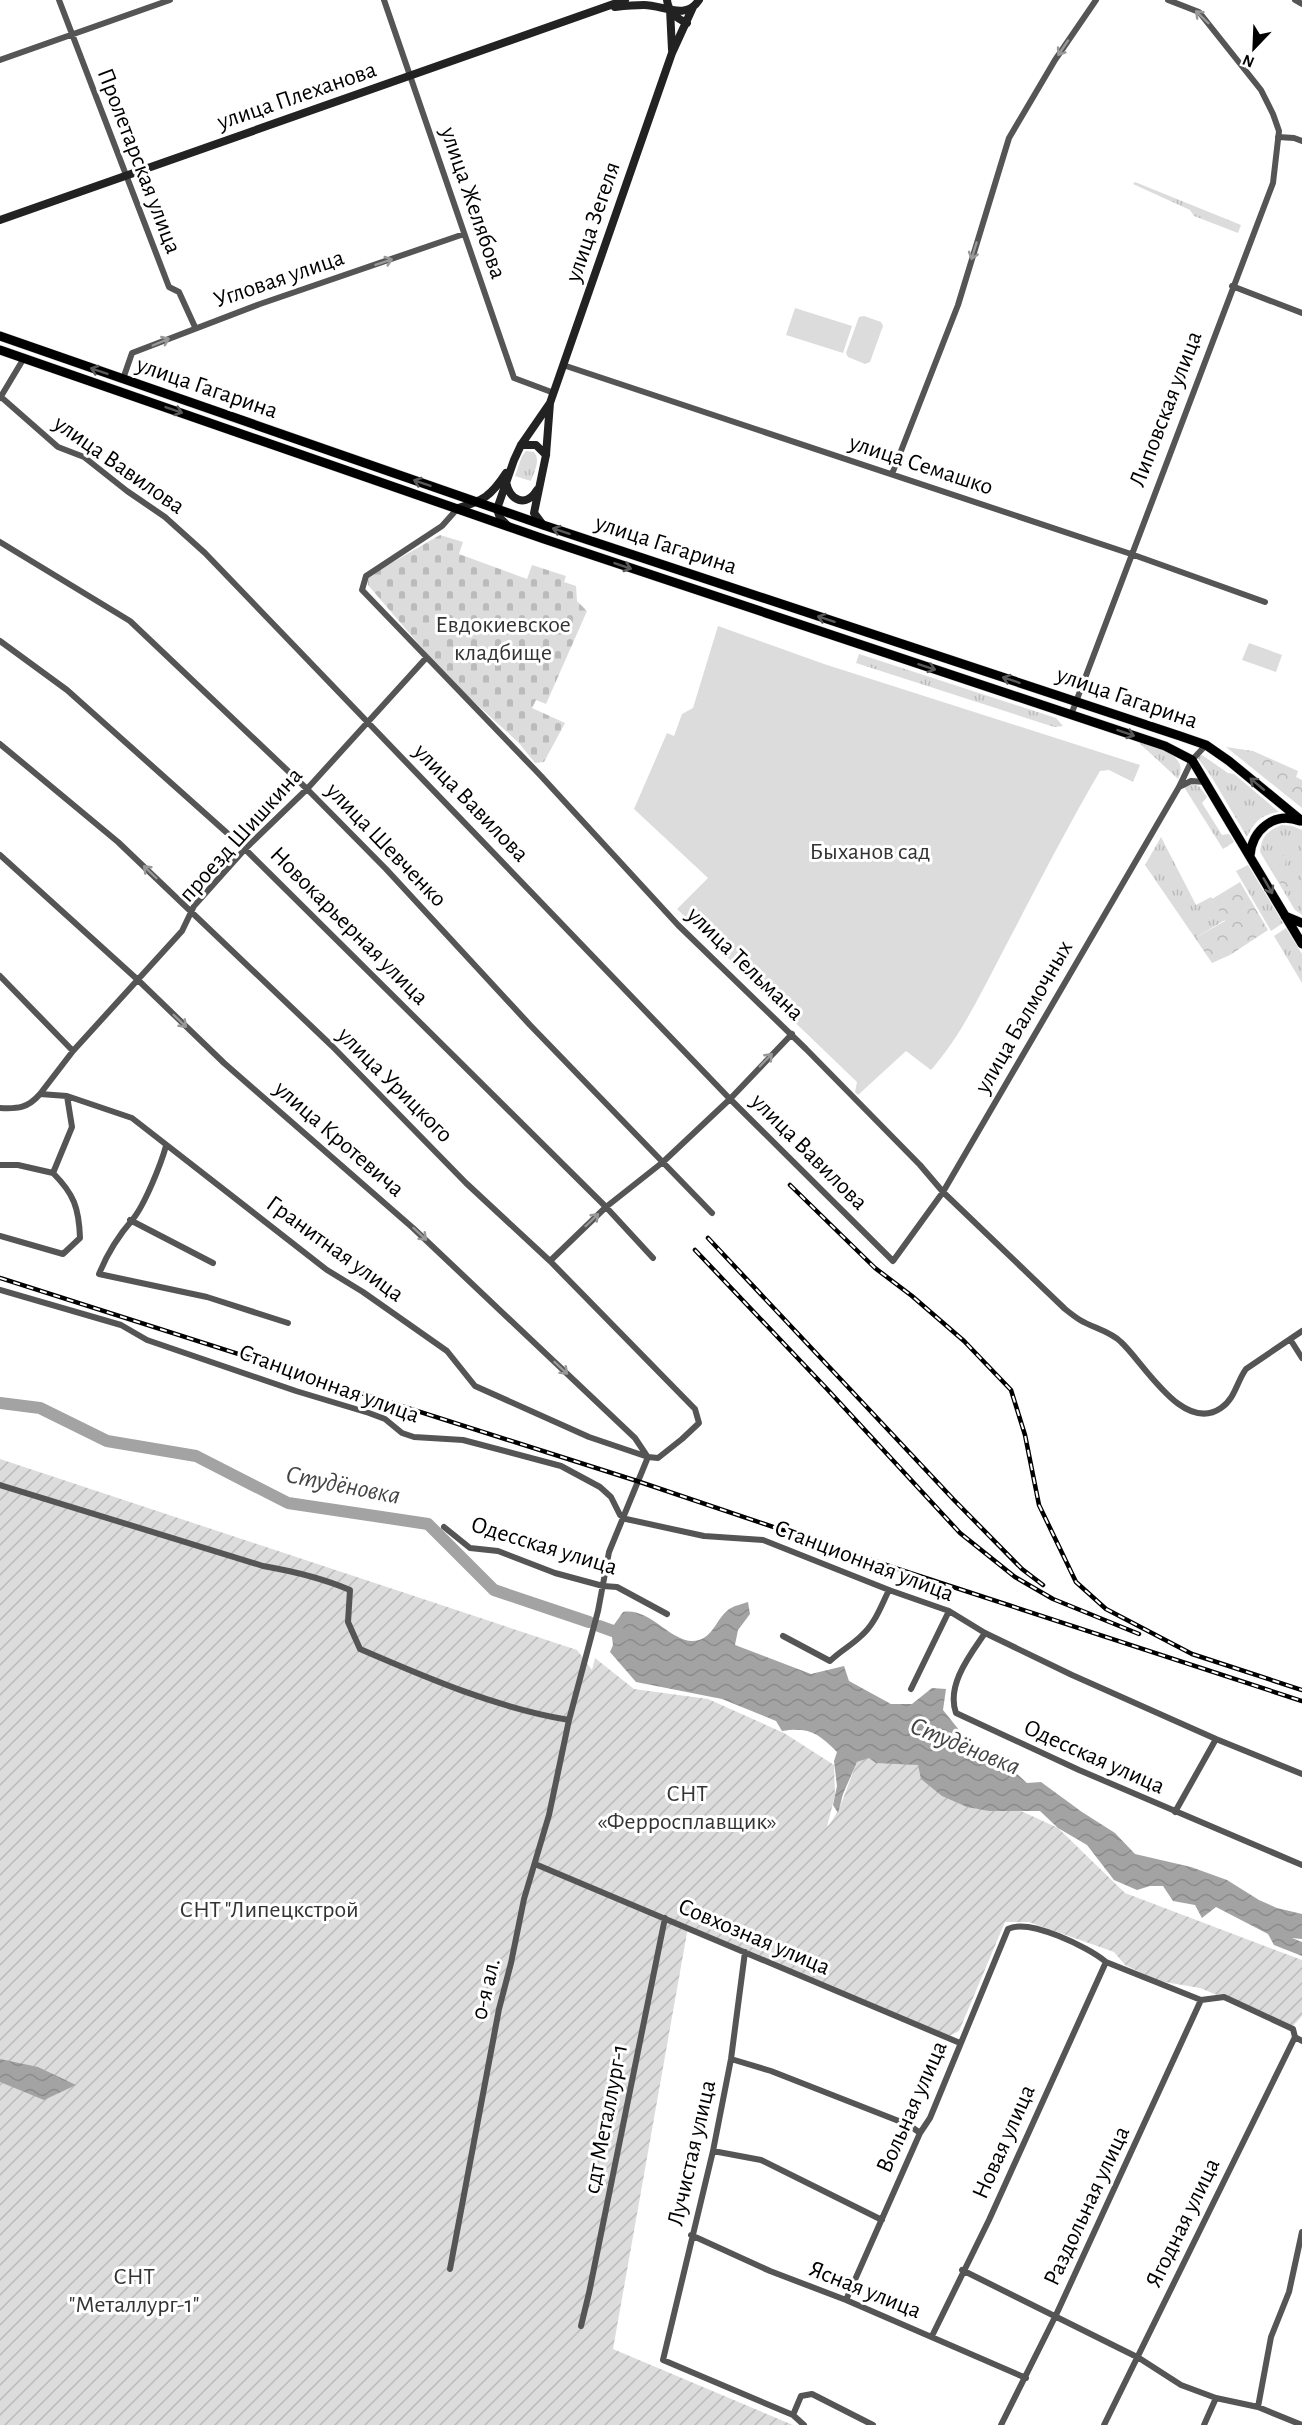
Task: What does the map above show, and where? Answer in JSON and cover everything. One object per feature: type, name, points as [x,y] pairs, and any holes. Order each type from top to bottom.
[{"type":"main road","name":"улица Плеханова","points":[[0,220],[625,0]]},
{"type":"main road","name":"улица Зегеля","points":[[667,0],[670,9],[672,53]]},
{"type":"main road","name":"улица Плеханова","points":[[607,8],[643,5],[683,12],[696,4]]},
{"type":"main road","name":"улица Зегеля","points":[[550,403],[672,53],[696,4]]},
{"type":"main road","points":[[670,9],[675,16],[687,23]]},
{"type":"main road","name":"улица Гагарина","points":[[0,336],[543,525],[1206,746],[1229,761],[1302,821]]},
{"type":"main road","points":[[24,358],[27,352],[34,348]]},
{"type":"main road","name":"улица Гагарина","points":[[0,350],[508,526],[1165,746],[1192,760],[1285,916]]},
{"type":"main road","points":[[508,526],[500,518],[497,509],[506,482],[520,445],[550,403]]},
{"type":"main road","points":[[543,525],[534,513],[546,455],[550,403]]},
{"type":"main road","points":[[520,445],[536,445],[546,455]]},
{"type":"main road","points":[[458,508],[486,498],[496,488],[514,459]]},
{"type":"main road","points":[[506,482],[508,491],[514,499],[524,501],[533,498],[538,490]]},
{"type":"main road","points":[[902,658],[907,659],[911,654],[911,649],[906,645]]},
{"type":"main road","points":[[1250,855],[1254,837],[1267,823],[1285,818],[1302,821]]},
{"type":"main road","points":[[1285,916],[1302,923]]},
{"type":"main road","points":[[1285,916],[1302,944]]},
{"type":"street","name":"Пролетарская улица","points":[[59,0],[169,287],[179,292],[195,327]]},
{"type":"street","points":[[0,60],[170,0]]},
{"type":"street","name":"улица Желябова","points":[[384,0],[514,378],[554,393]]},
{"type":"street","points":[[892,474],[958,305],[1009,138],[1055,60],[1096,0]]},
{"type":"street","name":"Липовская улица","points":[[1071,715],[1273,183],[1279,131],[1256,82],[1199,12],[1168,0]]},
{"type":"street","points":[[1294,0],[1302,4]]},
{"type":"street","points":[[1278,137],[1302,141]]},
{"type":"street","name":"Угловая улица","points":[[123,379],[132,353],[195,327],[464,234]]},
{"type":"street","points":[[1232,286],[1302,313]]},
{"type":"street","points":[[1,398],[24,358]]},
{"type":"street","name":"улица Семашко","points":[[563,365],[1131,554],[1265,602]]},
{"type":"street","name":"улица Вавилова","points":[[1,398],[58,447],[84,457],[165,517],[205,553],[730,1099],[893,1261]]},
{"type":"street","name":"улица Тельмана","points":[[458,508],[442,526],[366,576],[362,590],[541,776],[678,925],[792,1034],[920,1165],[943,1192],[1065,1309],[1081,1321],[1121,1342],[1178,1406],[1202,1413],[1221,1408],[1234,1394],[1240,1376],[1246,1369],[1290,1339]]},
{"type":"street","name":"улица Шевченко","points":[[0,542],[130,621],[307,789],[386,869],[530,1025],[712,1213]]},
{"type":"street","name":"Новокарьерная улица","points":[[0,641],[68,690],[245,849],[606,1207],[653,1258]]},
{"type":"street","name":"проезд Шишкина","points":[[40,1094],[73,1051],[182,931],[194,906],[245,849],[307,789],[426,658]]},
{"type":"street","name":"улица Урицкого","points":[[0,744],[118,842],[332,1046],[466,1183],[550,1261],[695,1409],[699,1423],[658,1458],[648,1457]]},
{"type":"street","name":"улица Балмочных","points":[[893,1261],[943,1192],[1179,787],[1192,760],[1206,746]]},
{"type":"street","points":[[1179,787],[1191,781],[1206,782]]},
{"type":"street","name":"улица Кротевича","points":[[0,855],[138,980],[224,1063],[414,1228],[635,1438],[648,1457]]},
{"type":"street","points":[[0,976],[73,1051]]},
{"type":"street","points":[[550,1261],[606,1207],[663,1162],[730,1099],[792,1034]]},
{"type":"street","points":[[0,1108],[19,1109],[33,1103],[40,1094]]},
{"type":"street","name":"Гранитная улица","points":[[40,1094],[67,1096],[132,1118],[327,1270],[363,1292],[447,1351],[475,1386],[589,1437],[648,1457]]},
{"type":"street","points":[[53,1173],[72,1127],[67,1096]]},
{"type":"street","points":[[166,1146],[160,1167],[133,1219],[130,1220],[104,1260],[99,1274],[207,1297],[288,1323]]},
{"type":"street","points":[[0,1165],[18,1165],[53,1173],[69,1189],[79,1214],[80,1238],[63,1254],[0,1236]]},
{"type":"street","points":[[130,1220],[213,1263]]},
{"type":"street","name":"Станционная улица","points":[[0,1290],[121,1325],[147,1340],[296,1391],[369,1413],[384,1419],[402,1433],[414,1437],[463,1440],[561,1466],[600,1487],[611,1497],[622,1517],[704,1536],[763,1540],[949,1611],[985,1633],[1051,1666],[1216,1739],[1302,1774]]},
{"type":"street","points":[[1302,1331],[1290,1339],[1302,1358]]},
{"type":"street","name":"0-я ал.","points":[[450,2269],[499,2009],[549,1815],[569,1719],[598,1611],[609,1552],[648,1457]]},
{"type":"street","points":[[0,1485],[263,1566],[292,1571],[341,1586],[350,1590],[348,1622],[360,1649],[409,1670],[513,1707],[569,1719]]},
{"type":"street","name":"Одесская улица","points":[[444,1527],[470,1548],[498,1551],[548,1571],[603,1586],[617,1587],[667,1614]]},
{"type":"street","points":[[783,1636],[830,1660],[860,1637],[873,1623],[889,1590]]},
{"type":"street","points":[[911,1689],[949,1611]]},
{"type":"street","name":"Одесская улица","points":[[985,1633],[970,1654],[955,1686],[953,1705],[956,1713],[1174,1812],[1302,1865]]},
{"type":"street","points":[[1174,1812],[1216,1739]]},
{"type":"street","name":"Совхозная улица","points":[[535,1864],[960,2043]]},
{"type":"street","name":"сдт Металлург-1","points":[[580,2326],[592,2282],[665,1918]]},
{"type":"street","name":"Вольная улица","points":[[846,2300],[920,2133],[930,2118],[1008,1929],[1015,1925],[1029,1926],[1094,1952],[1106,1962]]},
{"type":"street","name":"Лучистая улица","points":[[745,1952],[731,2059],[713,2151],[663,2360],[793,2415]]},
{"type":"street","points":[[1106,1962],[1201,2000],[1224,1997],[1293,2029],[1295,2037],[1302,2041]]},
{"type":"street","name":"Новая улица","points":[[932,2336],[988,2220],[1106,1962]]},
{"type":"street","name":"Раздольная улица","points":[[1001,2425],[1056,2315],[1201,2000]]},
{"type":"street","name":"Ягодная улица","points":[[1104,2425],[1139,2358],[1295,2037]]},
{"type":"street","points":[[731,2059],[788,2077],[909,2125],[920,2133]]},
{"type":"street","points":[[713,2151],[761,2160],[882,2220]]},
{"type":"street","points":[[1258,2407],[1271,2337],[1289,2292],[1302,2232]]},
{"type":"street","name":"Ясная улица","points":[[692,2235],[770,2271],[846,2300],[1026,2378]]},
{"type":"street","points":[[962,2271],[1056,2315],[1139,2358],[1181,2385],[1216,2398],[1258,2407],[1302,2425]]},
{"type":"street","points":[[804,2425],[793,2415],[801,2396],[812,2394],[873,2425]]},
{"type":"street","points":[[1204,2425],[1216,2398]]},
{"type":"green space","points":[[1135,182],[1241,225],[1238,233],[1194,216],[1190,210],[1133,184]]},
{"type":"green space","points":[[795,308],[852,326],[843,353],[786,335]]},
{"type":"green space","points":[[864,316],[881,322],[883,326],[870,362],[865,364],[848,357],[846,353],[859,317]]},
{"type":"green space","points":[[526,451],[534,452],[537,459],[531,481],[515,476]]},
{"type":"green space","name":"Евдокиевское кладбище","points":[[440,535],[463,542],[459,554],[527,579],[532,565],[566,576],[564,582],[576,586],[577,601],[587,611],[546,704],[536,700],[532,708],[565,723],[544,762],[535,763],[519,743],[447,677],[368,585],[367,577]]},
{"type":"green space","name":"Быханов сад","points":[[718,626],[824,664],[1140,765],[1133,782],[1109,770],[1100,771],[970,1014],[952,1043],[931,1070],[906,1051],[858,1095],[855,1092],[857,1082],[677,909],[708,878],[634,809],[667,733],[674,736],[682,714],[693,708]]},
{"type":"green space","points":[[1249,643],[1282,655],[1276,672],[1242,660]]},
{"type":"green space","points":[[859,654],[1056,718],[1063,726],[1054,727],[856,663]]},
{"type":"green space","points":[[1136,740],[1160,748],[1175,757],[1181,770],[1178,779]]},
{"type":"green space","points":[[1226,747],[1253,751],[1298,771],[1296,777],[1302,780],[1302,808]]},
{"type":"green space","points":[[1202,755],[1228,773],[1234,774],[1279,812],[1259,820],[1247,837],[1211,776],[1197,757]]},
{"type":"green space","points":[[1192,784],[1199,786],[1207,797],[1202,803],[1222,835],[1229,834],[1234,842],[1223,849],[1184,787]]},
{"type":"green space","points":[[1282,825],[1302,830],[1302,915],[1295,910],[1260,852],[1266,835]]},
{"type":"green space","points":[[1161,837],[1196,905],[1211,897],[1225,920],[1195,938],[1145,865]]},
{"type":"green space","points":[[1283,855],[1286,860],[1284,870],[1293,873],[1302,882],[1302,891],[1285,891],[1269,866],[1269,861],[1280,860]]},
{"type":"green space","points":[[1248,865],[1283,923],[1271,931],[1236,871]]},
{"type":"green space","points":[[1240,882],[1268,930],[1230,955],[1212,963],[1195,938],[1225,921],[1212,899]]},
{"type":"green space","points":[[1286,928],[1302,954],[1302,983],[1274,936]]},
{"type":"green space","points":[[0,1459],[577,1650],[592,1670],[595,1658],[634,1689],[708,1699],[784,1733],[834,1765],[835,1795],[827,1827],[840,1805],[857,1762],[869,1757],[918,1765],[977,1809],[1021,1811],[1058,1828],[1125,1893],[1302,1960],[1302,2016],[1293,2026],[1200,1988],[1159,1981],[1125,1965],[1114,1952],[1029,1922],[1005,1922],[959,2031],[949,2036],[688,1927],[613,2349],[793,2425],[0,2425]]},
{"type":"water","points":[[748,1602],[750,1614],[738,1630],[735,1645],[811,1674],[844,1666],[849,1681],[891,1704],[912,1704],[932,1688],[946,1689],[943,1710],[984,1761],[1016,1773],[1027,1783],[1041,1782],[1115,1833],[1135,1854],[1191,1867],[1227,1880],[1259,1900],[1277,1908],[1302,1914],[1302,1939],[1292,1938],[1302,1942],[1302,1956],[1274,1945],[1268,1934],[1216,1907],[1202,1918],[1195,1905],[1173,1901],[1163,1886],[1150,1886],[1137,1890],[1114,1880],[1087,1845],[1058,1828],[1040,1811],[989,1811],[967,1807],[942,1796],[921,1779],[918,1765],[876,1763],[869,1758],[857,1762],[843,1794],[838,1813],[833,1805],[837,1786],[834,1761],[837,1752],[824,1740],[806,1731],[782,1731],[776,1721],[722,1699],[636,1682],[610,1652],[613,1645],[611,1629],[623,1612],[644,1615],[672,1633],[690,1641],[704,1638],[726,1611]]},
{"type":"water","points":[[0,2059],[38,2067],[76,2085],[44,2100],[0,2082]]},
{"type":"waterway","name":"Студёновка","points":[[0,1403],[40,1408],[107,1441],[196,1456],[288,1503],[428,1524],[494,1590],[589,1622]]},
{"type":"waterway","name":"Студёновка","points":[[599,1626],[624,1635]]},
{"type":"railway","points":[[790,1185],[875,1268],[912,1296],[964,1341],[1011,1390],[1025,1435],[1039,1505],[1076,1582],[1106,1609],[1192,1654],[1302,1690]]},
{"type":"railway","points":[[708,1238],[954,1500],[1022,1569],[1043,1585]]},
{"type":"railway","points":[[695,1250],[960,1533],[1015,1577],[1053,1599],[1139,1634]]},
{"type":"railway","points":[[0,1278],[637,1481],[1302,1701]]},
{"type":"park label","name":"СНТ «Ферросплавщик»","points":[[687,1808]]},
{"type":"park label","name":"СНТ \"Липецкстрой","points":[[269,1910]]},
{"type":"park label","name":"СНТ \"Металлург-1\"","points":[[134,2291]]}]
